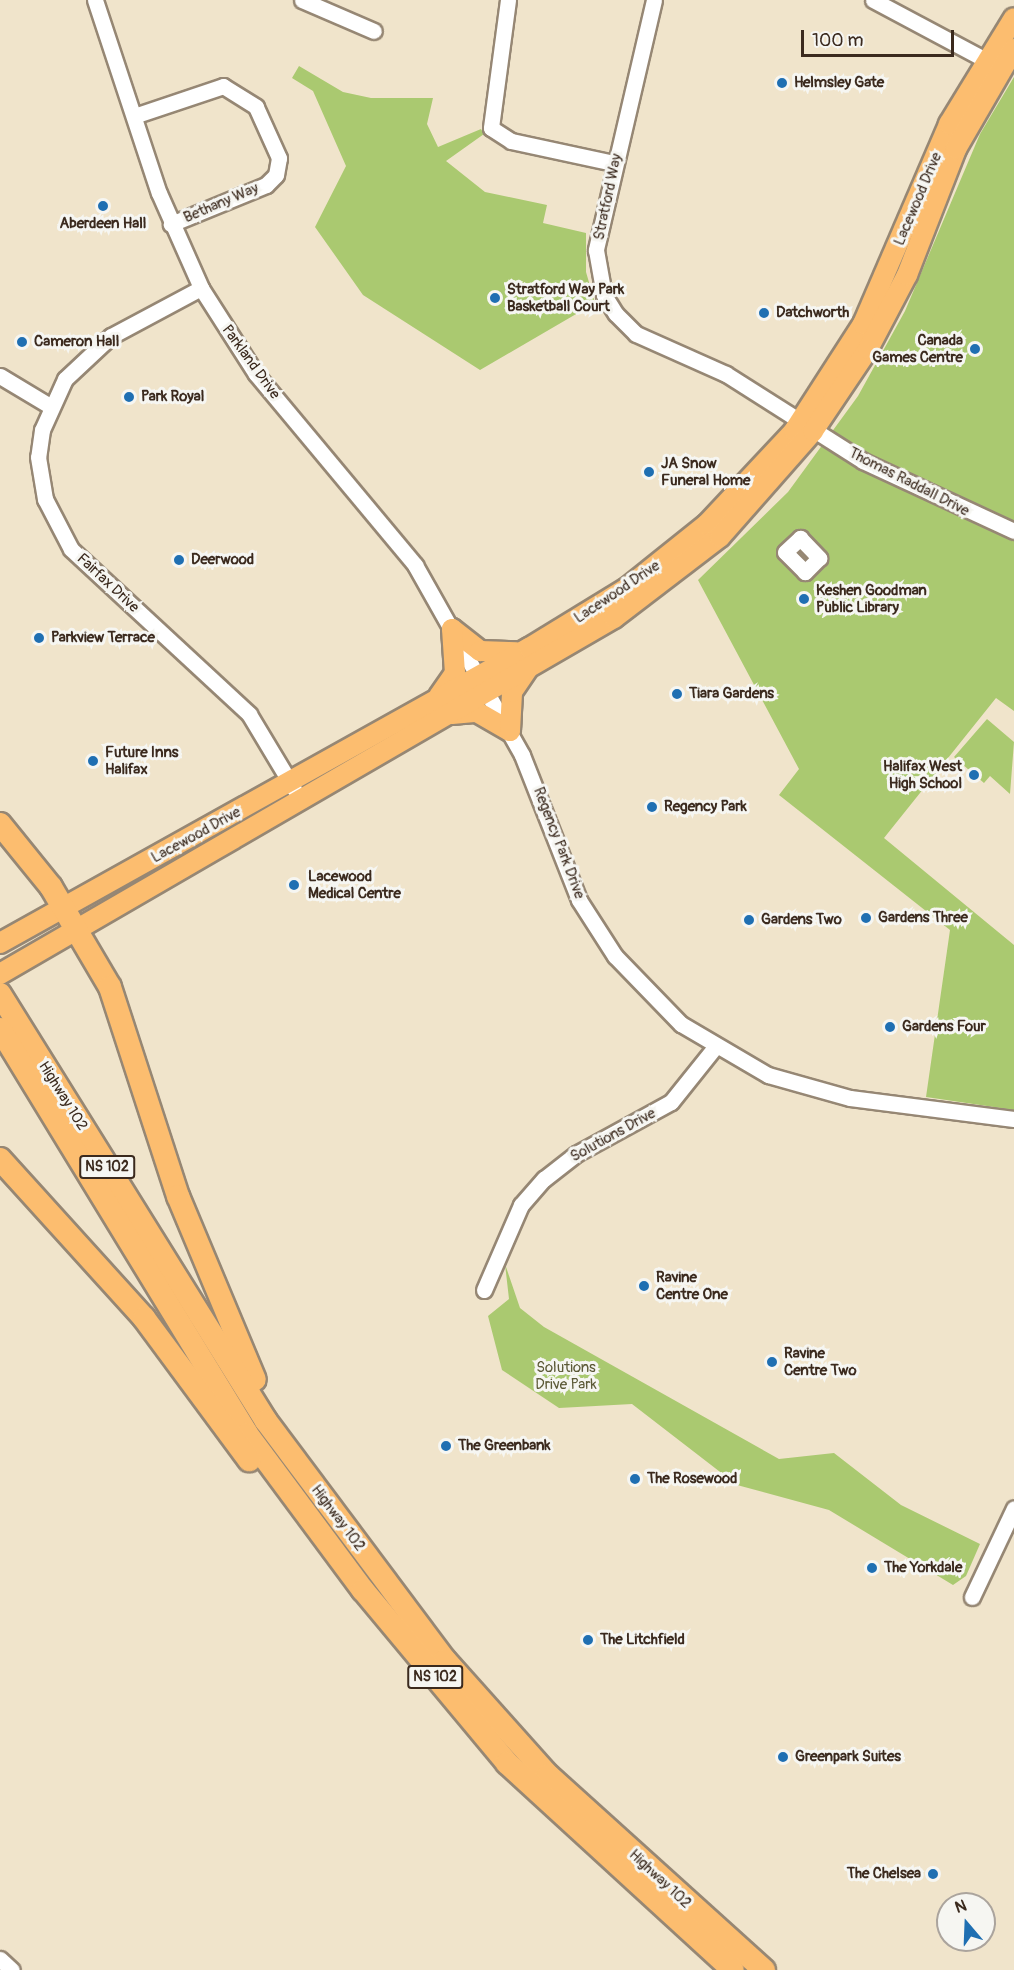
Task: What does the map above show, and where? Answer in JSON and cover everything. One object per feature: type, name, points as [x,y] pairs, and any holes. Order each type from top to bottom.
[{"type":"highway","points":[[0,824],[64,907],[126,1025],[178,1196],[220,1307],[266,1405],[445,1660]]},
{"type":"highway","name":"Highway 102","points":[[4,1000],[266,1421],[445,1660],[548,1775],[764,1970]]},
{"type":"highway","name":"Highway 102","points":[[0,1029],[247,1434],[363,1590],[507,1763],[733,1970]]},
{"type":"highway","points":[[0,1159],[144,1318],[340,1578],[507,1763]]},
{"type":"main road","name":"Lacewood Drive","points":[[0,974],[295,790],[530,658],[666,560],[748,484],[807,427],[868,349],[907,276],[956,149],[1014,18]]},
{"type":"main road","name":"Lacewood Drive","points":[[992,64],[1014,49]]},
{"type":"main road","points":[[452,629],[490,654],[530,658],[512,692],[510,731],[477,712],[438,708],[455,673],[452,629]]},
{"type":"main road","name":"Lacewood Drive","points":[[0,943],[64,907],[295,790]]},
{"type":"street","name":"Parkland Drive","points":[[95,0],[171,224],[201,288],[256,374],[383,521],[452,629],[483,683]]},
{"type":"street","points":[[302,0],[374,31]]},
{"type":"street","points":[[508,0],[491,128],[511,141],[614,162]]},
{"type":"street","name":"Stratford Way","points":[[654,0],[614,162],[596,250],[604,295],[616,314],[636,334],[726,374],[807,427]]},
{"type":"street","points":[[873,0],[992,64]]},
{"type":"street","name":"Bethany Way","points":[[134,116],[224,86],[256,107],[279,158],[276,175],[266,184],[171,224]]},
{"type":"street","name":"Fairfax Drive","points":[[201,288],[111,336],[65,379],[50,406],[38,457],[45,499],[71,549],[249,714],[295,790]]},
{"type":"street","points":[[0,376],[50,406]]},
{"type":"street","name":"Thomas Raddall Drive","points":[[807,427],[894,476],[1014,531]]},
{"type":"street","name":"Regency Park Drive","points":[[483,683],[510,731],[596,928],[654,999],[715,1047],[768,1075],[813,1090],[1014,1119]]},
{"type":"street","name":"Solutions Drive","points":[[484,1290],[521,1205],[544,1179],[576,1154],[671,1102],[715,1047]]},
{"type":"street","points":[[972,1597],[1014,1508]]},
{"type":"street","points":[[0,1959],[12,1970]]},
{"type":"green space","points":[[299,66],[343,92],[371,98],[433,98],[427,124],[438,147],[481,129],[484,134],[446,161],[485,192],[547,205],[543,223],[586,233],[586,272],[595,303],[480,370],[363,295],[315,227],[346,166],[313,91],[292,78]]},
{"type":"green space","points":[[1014,77],[1014,711],[996,698],[884,838],[1014,945],[1014,1110],[926,1097],[950,930],[779,795],[799,769],[698,580],[788,492],[858,396],[905,311],[980,134]]},
{"type":"green space","points":[[987,719],[1014,742],[1010,794],[990,776],[984,783],[954,757]]},
{"type":"green space","name":"Solutions Drive Park","points":[[505,1264],[520,1308],[544,1327],[779,1459],[834,1453],[901,1505],[980,1544],[966,1576],[953,1585],[829,1510],[737,1485],[632,1404],[559,1408],[502,1370],[488,1316],[509,1299]]},
{"type":"place","name":"Helmsley Gate","points":[[782,83]]},
{"type":"place","name":"Aberdeen Hall","points":[[103,206]]},
{"type":"place","name":"Stratford Way Park Basketball Court","points":[[495,298]]},
{"type":"place","name":"Datchworth","points":[[764,313]]},
{"type":"place","name":"Cameron Hall","points":[[22,342]]},
{"type":"place","name":"Canada Games Centre","points":[[975,349]]},
{"type":"place","name":"Park Royal","points":[[129,397]]},
{"type":"place","name":"JA Snow Funeral Home","points":[[649,472]]},
{"type":"place","name":"Deerwood","points":[[179,560]]},
{"type":"place","name":"Keshen Goodman Public Library","points":[[804,599]]},
{"type":"place","name":"Parkview Terrace","points":[[39,638]]},
{"type":"place","name":"Tiara Gardens","points":[[677,694]]},
{"type":"place","name":"Future Inns Halifax","points":[[93,761]]},
{"type":"place","name":"Halifax West High School","points":[[974,775]]},
{"type":"place","name":"Regency Park","points":[[652,807]]},
{"type":"place","name":"Lacewood Medical Centre","points":[[294,885]]},
{"type":"place","name":"Gardens Three","points":[[866,918]]},
{"type":"place","name":"Gardens Two","points":[[749,920]]},
{"type":"place","name":"Gardens Four","points":[[890,1027]]},
{"type":"place","name":"Ravine Centre One","points":[[644,1286]]},
{"type":"place","name":"Ravine Centre Two","points":[[772,1362]]},
{"type":"place","name":"The Greenbank","points":[[446,1446]]},
{"type":"place","name":"The Rosewood","points":[[635,1479]]},
{"type":"place","name":"The Yorkdale","points":[[872,1568]]},
{"type":"place","name":"The Litchfield","points":[[588,1640]]},
{"type":"place","name":"Greenpark Suites","points":[[783,1757]]},
{"type":"place","name":"The Chelsea","points":[[933,1874]]}]
